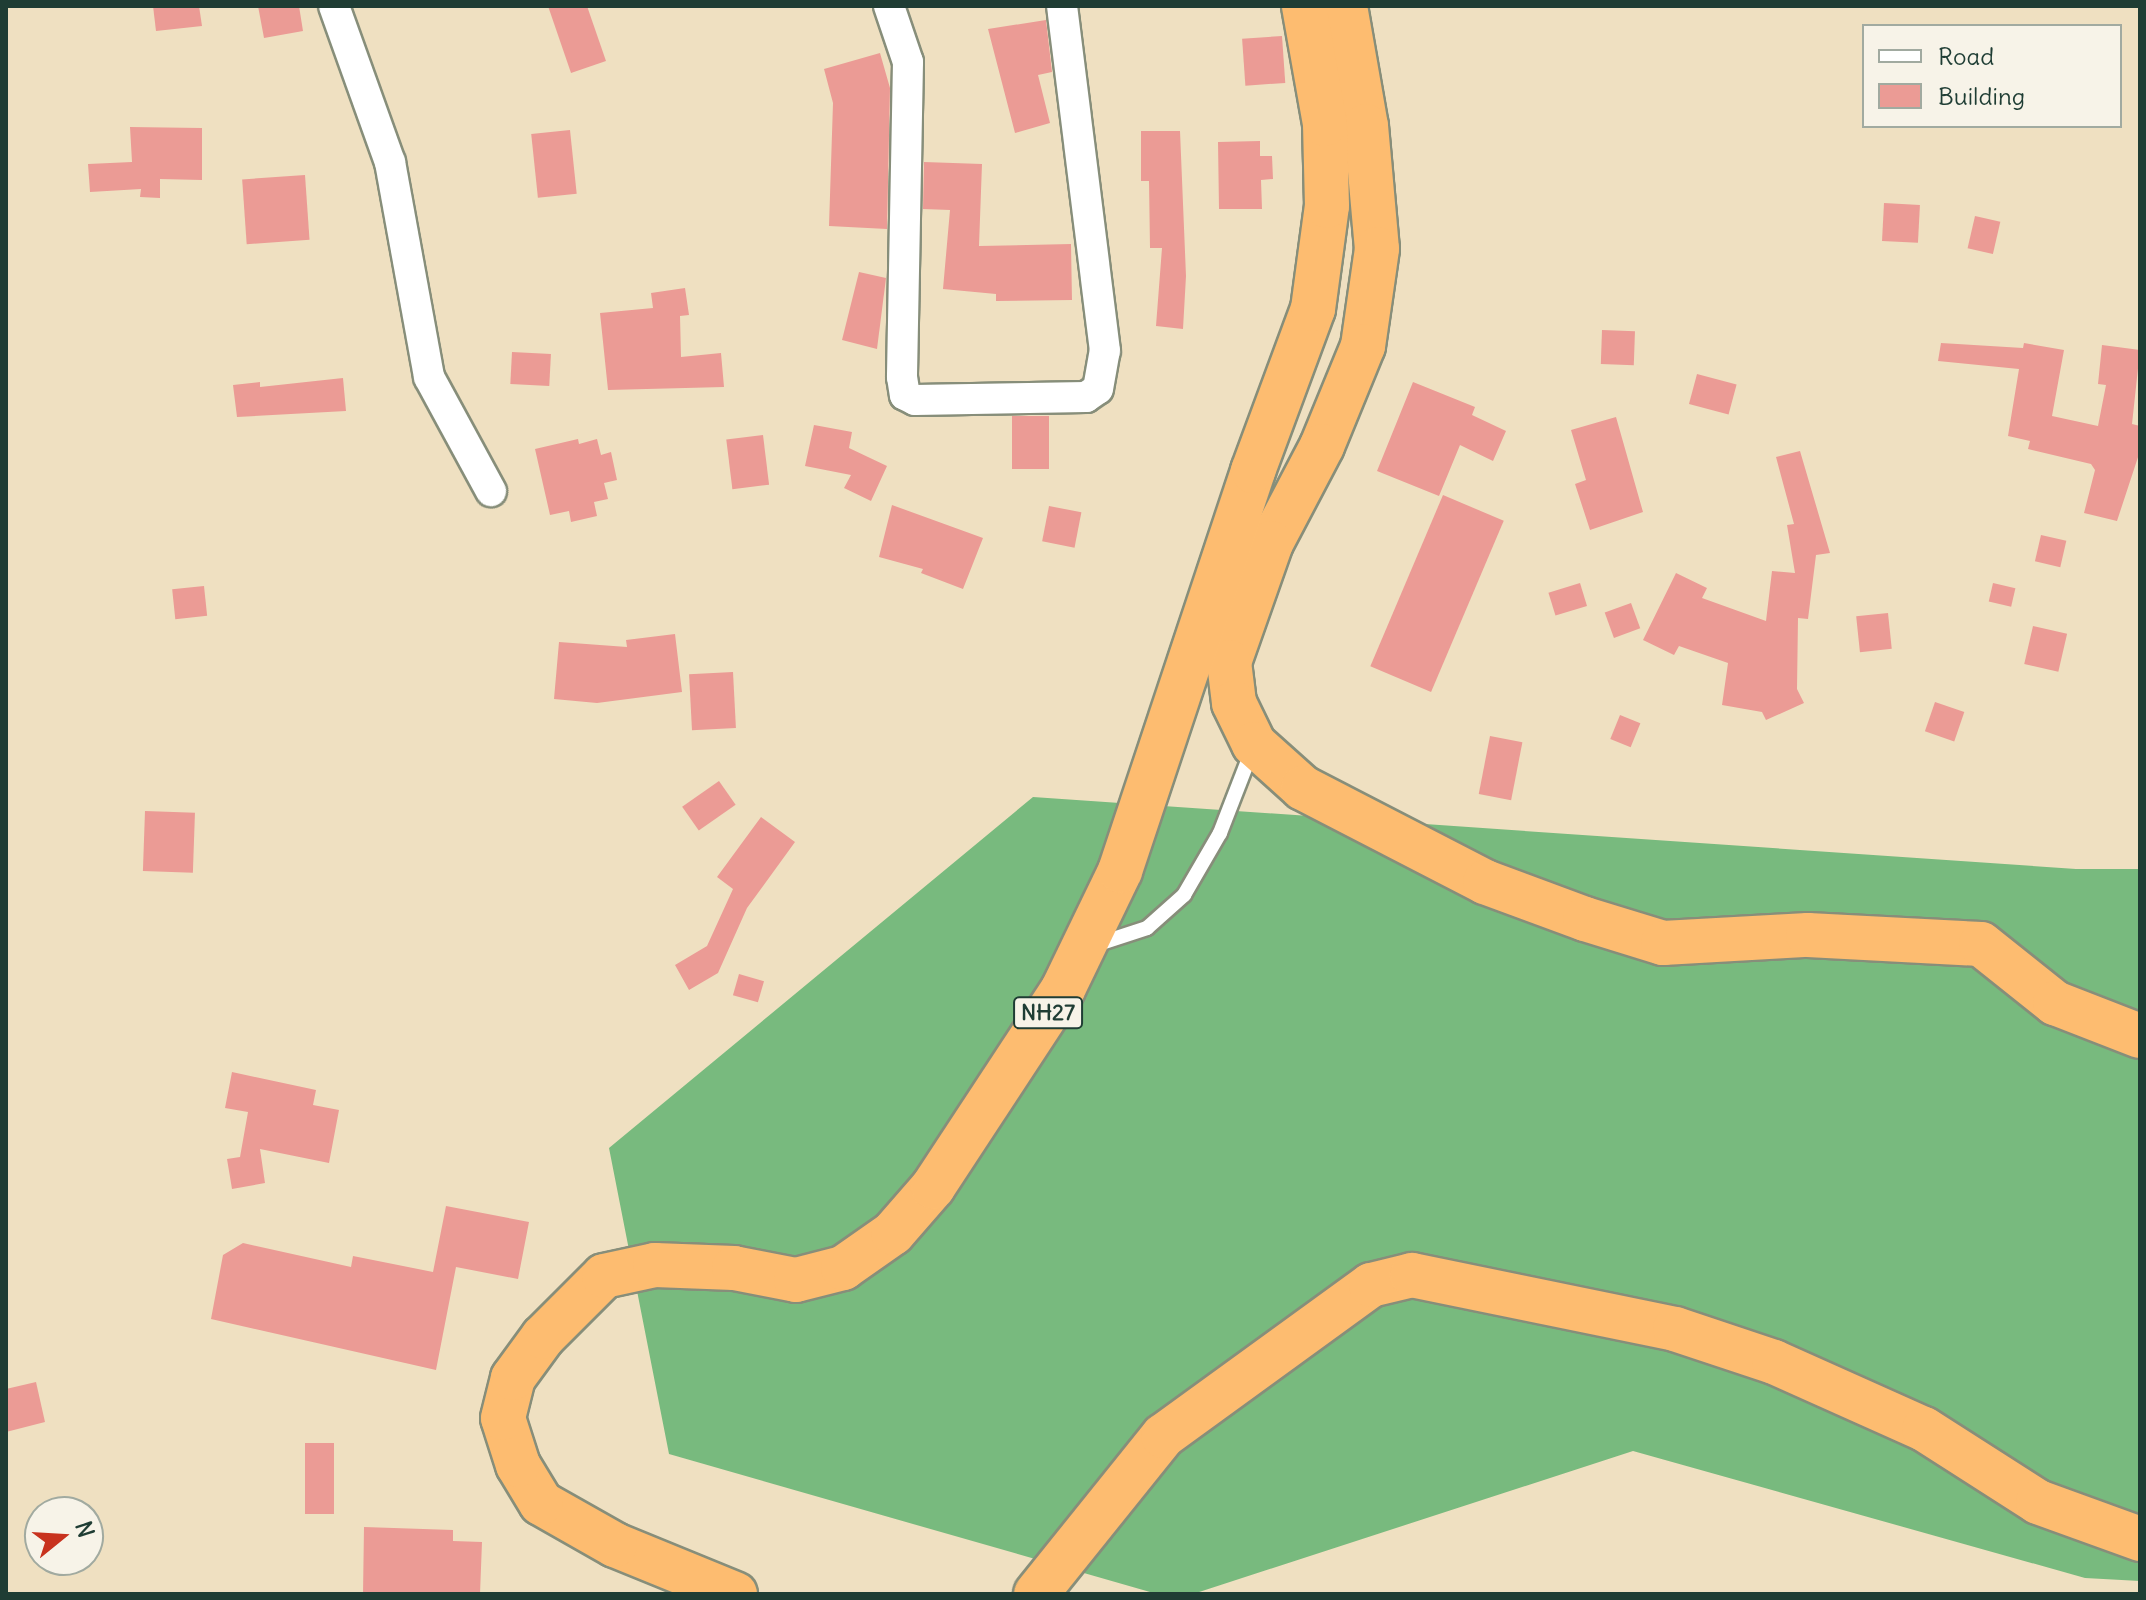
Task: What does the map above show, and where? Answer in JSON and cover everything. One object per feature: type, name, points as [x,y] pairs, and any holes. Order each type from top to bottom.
[{"type":"highway","name":"NH27","points":[[735,1594],[615,1545],[541,1503],[518,1465],[503,1418],[513,1378],[554,1325],[604,1276],[655,1265],[734,1268],[796,1280],[843,1268],[893,1233],[951,1160],[1063,989],[1120,871],[1253,471],[1313,309],[1327,206],[1325,138],[1304,6]]},
{"type":"highway","points":[[1345,6],[1366,126],[1377,249],[1363,346],[1322,446],[1271,543],[1229,662],[1234,703],[1254,744],[1303,788],[1485,882],[1585,919],[1663,943],[1808,935],[1981,944],[2055,1003],[2140,1036]]},
{"type":"highway","points":[[1036,1594],[1163,1436],[1371,1285],[1412,1275],[1675,1329],[1774,1362],[1924,1429],[2038,1502],[2140,1539]]},
{"type":"street","points":[[334,6],[390,162],[429,377],[491,491]]},
{"type":"street","points":[[889,6],[908,62],[902,377],[905,395],[915,400],[1086,397],[1098,389],[1105,351],[1062,6]]},
{"type":"lane","points":[[1083,948],[1147,928],[1184,895],[1220,833],[1254,744]]},
{"type":"green space","points":[[1033,797],[2076,869],[2140,869],[2140,1581],[2085,1578],[1633,1451],[1193,1594],[1157,1594],[669,1454],[609,1148]]},
{"type":"building","points":[[153,6],[199,6],[202,26],[156,31]]},
{"type":"building","points":[[258,6],[299,6],[303,31],[264,38]]},
{"type":"building","points":[[548,6],[587,6],[606,61],[571,73]]},
{"type":"building","points":[[1046,20],[1052,72],[1038,75],[1050,123],[1015,133],[988,29]]},
{"type":"building","points":[[1282,36],[1285,83],[1245,86],[1242,39]]},
{"type":"building","points":[[880,53],[890,88],[887,229],[829,226],[833,103],[824,69]]},
{"type":"building","points":[[130,127],[202,128],[202,180],[160,179],[160,198],[140,197],[141,189],[90,192],[88,164],[132,162]]},
{"type":"building","points":[[570,130],[577,194],[538,198],[531,134]]},
{"type":"building","points":[[1141,131],[1180,131],[1186,276],[1183,329],[1156,326],[1162,248],[1150,248],[1149,181],[1141,181]]},
{"type":"building","points":[[1260,141],[1260,156],[1272,156],[1273,179],[1261,180],[1262,209],[1219,209],[1218,142]]},
{"type":"building","points":[[924,162],[982,164],[979,246],[1071,244],[1072,300],[996,301],[996,294],[943,289],[950,210],[923,209]]},
{"type":"building","points":[[305,175],[310,240],[247,244],[242,179]]},
{"type":"building","points":[[1884,203],[1920,205],[1918,243],[1882,241]]},
{"type":"building","points":[[1975,216],[2000,222],[1993,254],[1968,248]]},
{"type":"building","points":[[859,272],[886,278],[877,349],[842,340]]},
{"type":"building","points":[[685,288],[689,315],[680,316],[681,357],[721,353],[724,387],[608,390],[600,313],[653,308],[651,293]]},
{"type":"building","points":[[1602,330],[1635,331],[1634,365],[1601,364]]},
{"type":"building","points":[[1941,343],[2023,348],[2024,343],[2064,350],[2052,416],[2098,426],[2106,385],[2098,384],[2102,345],[2140,350],[2132,424],[2140,426],[2140,451],[2117,521],[2084,513],[2095,470],[2091,464],[2028,449],[2030,441],[2008,436],[2019,369],[1938,361]]},
{"type":"building","points":[[512,352],[551,354],[549,386],[510,384]]},
{"type":"building","points":[[1697,374],[1737,385],[1729,415],[1689,404]]},
{"type":"building","points":[[343,378],[346,411],[237,417],[233,385],[260,382],[260,387]]},
{"type":"building","points":[[1413,382],[1475,407],[1472,415],[1506,431],[1493,461],[1460,445],[1439,496],[1377,471]]},
{"type":"building","points":[[1012,416],[1049,416],[1049,469],[1012,469]]},
{"type":"building","points":[[1616,417],[1643,512],[1590,530],[1575,484],[1586,480],[1571,430]]},
{"type":"building","points":[[814,425],[852,432],[849,448],[887,466],[871,501],[844,488],[851,475],[805,466]]},
{"type":"building","points":[[763,435],[769,485],[732,489],[726,440]]},
{"type":"building","points":[[578,439],[579,444],[597,439],[601,455],[611,452],[617,480],[604,483],[608,499],[594,502],[597,516],[571,522],[569,511],[550,515],[535,449]]},
{"type":"building","points":[[1800,451],[1830,553],[1816,555],[1808,619],[1798,618],[1797,689],[1804,703],[1766,720],[1762,712],[1722,705],[1728,663],[1679,646],[1674,655],[1643,640],[1676,573],[1707,588],[1702,598],[1766,621],[1772,571],[1795,573],[1787,525],[1794,524],[1776,457]]},
{"type":"building","points":[[1443,495],[1504,521],[1431,692],[1370,666]]},
{"type":"building","points":[[892,505],[983,538],[963,589],[921,573],[923,569],[879,557]]},
{"type":"building","points":[[1049,506],[1081,512],[1075,548],[1042,541]]},
{"type":"building","points":[[2041,535],[2066,541],[2060,567],[2035,561]]},
{"type":"building","points":[[1580,583],[1587,606],[1555,616],[1548,593]]},
{"type":"building","points":[[1993,583],[2015,588],[2011,607],[1989,602]]},
{"type":"building","points":[[204,586],[207,616],[175,619],[172,589]]},
{"type":"building","points":[[1631,603],[1640,628],[1614,638],[1605,613]]},
{"type":"building","points":[[1888,613],[1892,649],[1860,652],[1856,616]]},
{"type":"building","points":[[2033,626],[2067,634],[2058,672],[2024,664]]},
{"type":"building","points":[[675,634],[682,692],[597,703],[554,699],[559,642],[627,647],[626,640]]},
{"type":"building","points":[[733,672],[736,728],[692,730],[689,674]]},
{"type":"building","points":[[1935,702],[1964,712],[1954,741],[1925,731]]},
{"type":"building","points":[[1620,715],[1640,723],[1631,747],[1610,739]]},
{"type":"building","points":[[1490,736],[1522,742],[1511,800],[1479,794]]},
{"type":"building","points":[[719,781],[736,805],[699,831],[682,807]]},
{"type":"building","points":[[145,811],[195,813],[193,873],[143,871]]},
{"type":"building","points":[[761,817],[795,842],[747,908],[718,973],[689,990],[675,965],[707,946],[733,889],[717,877]]},
{"type":"building","points":[[739,974],[764,981],[758,1002],[733,995]]},
{"type":"building","points":[[232,1072],[316,1090],[313,1105],[339,1110],[329,1163],[260,1149],[265,1183],[232,1189],[227,1159],[240,1157],[248,1112],[225,1108]]},
{"type":"building","points":[[446,1206],[529,1222],[518,1279],[456,1267],[436,1370],[211,1319],[223,1255],[243,1243],[351,1267],[353,1256],[433,1272]]},
{"type":"building","points":[[36,1382],[45,1422],[6,1432],[6,1389]]},
{"type":"building","points":[[305,1443],[334,1443],[334,1514],[305,1514]]},
{"type":"building","points":[[364,1527],[453,1530],[453,1541],[482,1542],[480,1594],[363,1594]]}]
